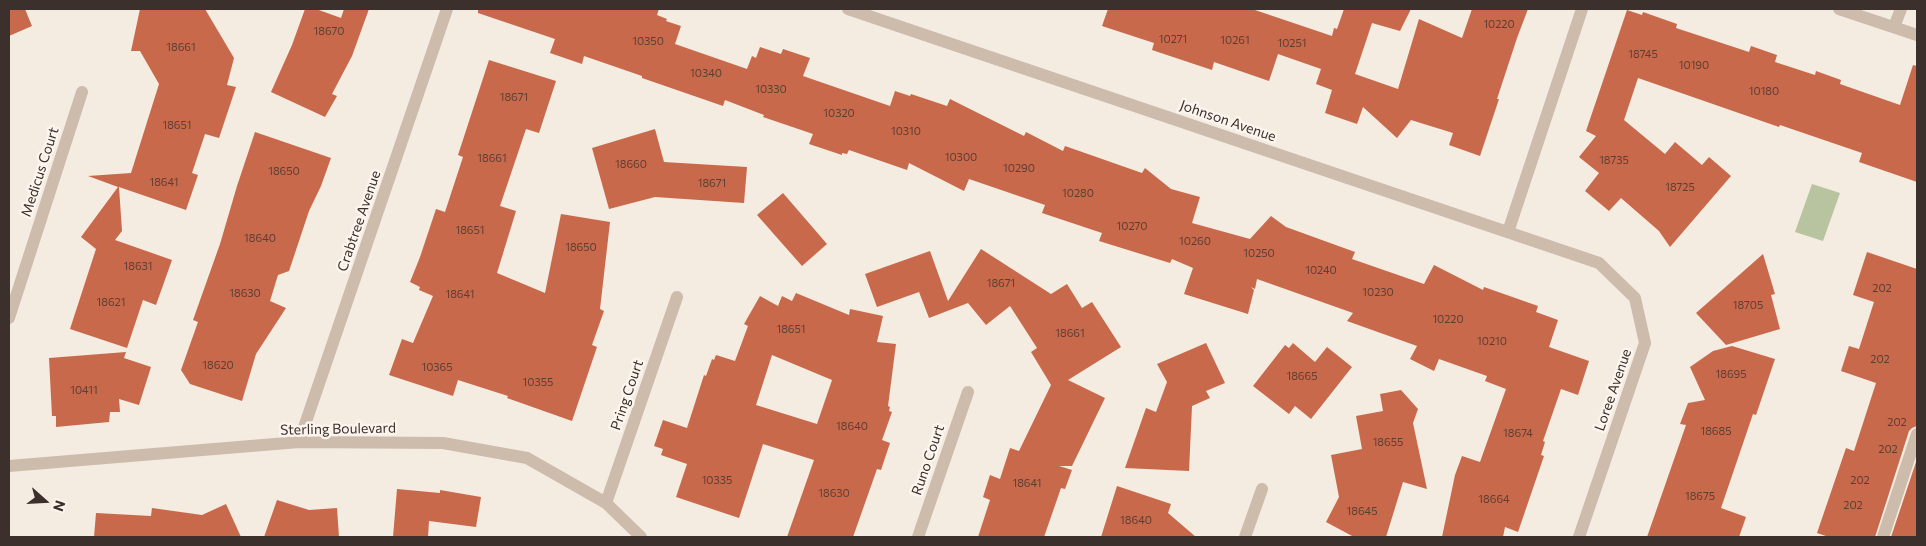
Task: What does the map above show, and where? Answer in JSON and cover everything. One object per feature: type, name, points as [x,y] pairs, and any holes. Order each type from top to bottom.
[{"type":"street","name":"Crabtree Avenue","points":[[299,442],[447,9]]},
{"type":"street","name":"Johnson Avenue","points":[[848,9],[1599,263]]},
{"type":"street","points":[[1508,232],[1582,9]]},
{"type":"street","points":[[1839,9],[1917,36]]},
{"type":"street","points":[[1894,27],[1901,9]]},
{"type":"street","name":"Medicus Court","points":[[9,318],[82,92]]},
{"type":"street","name":"Loree Avenue","points":[[1579,537],[1645,343],[1635,298],[1599,263]]},
{"type":"street","name":"Pring Court","points":[[606,503],[677,297]]},
{"type":"street","name":"Runo Court","points":[[918,537],[968,392]]},
{"type":"street","points":[[1882,537],[1917,434]]},
{"type":"street","name":"Sterling Boulevard","points":[[9,466],[299,442],[443,443],[528,458],[606,503],[641,537]]},
{"type":"street","points":[[1245,537],[1262,489]]},
{"type":"green space","points":[[1812,184],[1840,193],[1823,241],[1795,232]]},
{"type":"building","points":[[9,9],[25,9],[32,26],[9,36]]},
{"type":"building","points":[[140,9],[205,9],[234,58],[227,85],[236,87],[219,138],[205,134],[192,173],[198,175],[186,210],[119,187],[122,231],[115,240],[172,260],[156,305],[143,300],[127,348],[70,329],[96,249],[81,237],[118,187],[88,176],[131,173],[159,84],[140,51],[131,51]]},
{"type":"building","points":[[305,9],[316,9],[341,18],[344,9],[369,9],[352,56],[332,94],[337,96],[325,117],[271,92],[292,45]]},
{"type":"building","points":[[478,9],[659,9],[657,15],[667,19],[666,21],[681,26],[675,44],[747,69],[752,56],[756,58],[760,47],[781,54],[783,49],[810,58],[803,76],[890,106],[895,91],[910,96],[911,94],[947,106],[950,99],[1024,136],[1026,132],[1063,151],[1065,146],[1142,173],[1145,168],[1171,189],[1200,197],[1192,223],[1250,239],[1271,216],[1286,227],[1355,252],[1352,259],[1424,284],[1434,265],[1483,290],[1484,287],[1538,306],[1536,312],[1558,320],[1549,347],[1589,361],[1578,395],[1561,389],[1543,441],[1545,442],[1541,455],[1544,456],[1518,532],[1505,527],[1503,537],[1442,537],[1455,475],[1462,456],[1480,462],[1506,389],[1485,381],[1487,376],[1439,359],[1434,371],[1410,359],[1417,346],[1347,321],[1353,313],[1257,279],[1255,289],[1251,287],[1254,290],[1248,314],[1184,294],[1193,268],[1172,259],[1170,263],[1099,241],[1102,233],[1042,213],[1045,205],[969,179],[964,191],[909,163],[907,170],[849,150],[847,154],[842,153],[842,155],[809,144],[813,134],[763,117],[764,115],[725,100],[723,106],[584,56],[582,64],[550,53],[555,39],[478,13]]},
{"type":"building","points":[[1108,9],[1252,9],[1332,36],[1334,28],[1337,29],[1344,9],[1411,9],[1400,31],[1372,23],[1355,74],[1398,89],[1419,19],[1462,38],[1472,9],[1528,9],[1497,99],[1499,99],[1480,156],[1449,145],[1453,133],[1411,120],[1397,138],[1363,107],[1357,124],[1325,113],[1332,90],[1316,84],[1321,69],[1278,54],[1269,81],[1214,62],[1212,70],[1152,50],[1154,43],[1102,26]]},
{"type":"building","points":[[1627,10],[1642,15],[1643,12],[1677,24],[1676,28],[1749,52],[1751,46],[1777,55],[1775,62],[1815,75],[1816,71],[1841,80],[1840,84],[1900,105],[1913,65],[1917,66],[1917,182],[1859,162],[1862,153],[1780,125],[1779,127],[1638,78],[1624,120],[1665,154],[1675,142],[1702,165],[1709,157],[1731,176],[1670,247],[1659,231],[1621,198],[1609,211],[1585,191],[1599,173],[1579,157],[1596,136],[1586,131]]},
{"type":"building","points":[[489,60],[556,81],[539,133],[526,129],[500,206],[516,211],[497,273],[545,293],[561,214],[610,222],[600,309],[604,311],[592,345],[597,347],[572,421],[507,398],[508,396],[458,380],[453,396],[389,375],[402,339],[413,343],[433,296],[419,290],[420,287],[410,282],[436,209],[445,212],[463,157],[458,155]]},
{"type":"building","points":[[655,129],[664,162],[747,167],[744,203],[655,197],[609,209],[592,148]]},
{"type":"building","points":[[255,132],[331,158],[309,211],[289,271],[278,275],[270,301],[286,308],[256,354],[242,401],[190,384],[181,370],[198,322],[193,320],[220,244]]},
{"type":"building","points":[[783,193],[827,244],[802,266],[757,215]]},
{"type":"building","points":[[981,249],[1051,294],[1067,284],[1082,308],[1092,302],[1121,347],[1068,380],[1105,398],[1072,466],[1059,466],[1072,470],[1065,489],[1061,488],[1044,537],[978,537],[990,500],[983,497],[990,475],[1000,479],[1010,448],[1019,451],[1051,385],[1031,352],[1037,348],[1010,306],[986,325],[968,303],[929,318],[919,292],[877,307],[865,274],[930,251],[948,301]]},
{"type":"building","points":[[1867,252],[1917,269],[1917,426],[1909,431],[1875,537],[1829,537],[1817,533],[1846,448],[1854,451],[1876,383],[1841,371],[1849,346],[1859,349],[1874,302],[1853,295]]},
{"type":"building","points":[[1763,254],[1775,294],[1771,295],[1780,329],[1726,345],[1696,313]]},
{"type":"building","points":[[796,293],[849,315],[850,309],[883,316],[877,342],[896,344],[888,406],[890,407],[889,411],[892,412],[882,440],[890,443],[881,470],[877,469],[853,537],[787,537],[814,460],[763,444],[739,518],[676,497],[687,464],[661,455],[663,449],[654,446],[663,420],[687,428],[704,375],[706,376],[712,359],[714,360],[716,355],[735,361],[748,326],[744,324],[760,296],[778,306],[782,296],[792,301]],"holes":[[[772,355],[832,380],[817,424],[756,405]]]},
{"type":"building","points":[[1206,343],[1225,383],[1206,391],[1210,398],[1192,406],[1189,471],[1125,468],[1146,408],[1156,412],[1167,382],[1157,364]]},
{"type":"building","points":[[1293,343],[1315,362],[1327,347],[1352,367],[1311,419],[1295,406],[1289,414],[1253,386],[1285,345],[1289,348]]},
{"type":"building","points":[[1732,346],[1775,359],[1756,415],[1753,414],[1721,508],[1746,517],[1739,537],[1647,537],[1686,425],[1680,424],[1688,403],[1705,400],[1690,367],[1713,351]]},
{"type":"building","points":[[126,352],[124,358],[151,367],[139,405],[119,399],[120,412],[110,412],[109,422],[56,427],[56,416],[52,416],[49,358]]},
{"type":"building","points":[[1401,390],[1418,409],[1413,423],[1427,489],[1403,482],[1386,537],[1354,537],[1326,522],[1339,497],[1331,455],[1362,449],[1356,416],[1383,411],[1380,394]]},
{"type":"building","points":[[1917,459],[1917,537],[1891,537]]},
{"type":"building","points":[[1117,486],[1171,504],[1168,513],[1196,537],[1101,537]]},
{"type":"building","points":[[397,489],[440,493],[440,490],[481,497],[476,527],[429,521],[428,537],[393,537]]},
{"type":"building","points":[[277,500],[309,510],[337,508],[339,537],[264,537]]},
{"type":"building","points":[[226,504],[241,537],[94,537],[96,513],[151,516],[152,508],[202,515]]}]
